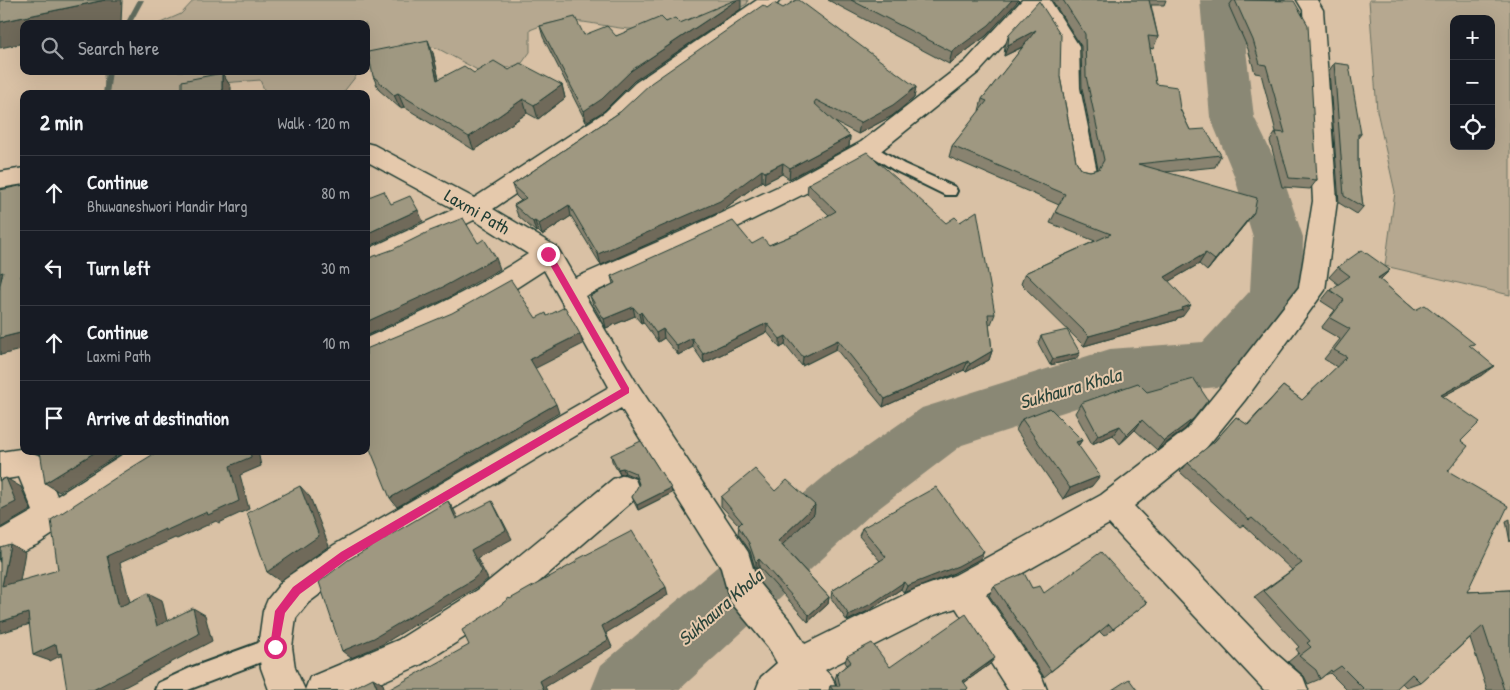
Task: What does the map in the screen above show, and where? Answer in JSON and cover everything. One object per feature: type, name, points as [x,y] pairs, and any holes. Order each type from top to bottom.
[{"type":"street","points":[[370,258],[390,251],[475,209],[613,117],[643,88],[770,0]]},
{"type":"street","points":[[570,291],[694,237],[780,196],[869,148],[973,66],[1033,0]]},
{"type":"street","points":[[1040,0],[1069,46],[1069,88],[1085,172]]},
{"type":"street","points":[[774,690],[809,678],[871,628],[928,601],[963,589],[1112,505],[1196,439],[1312,290],[1325,201],[1313,10],[1307,0]]},
{"type":"street","name":"Laxmi Path","points":[[370,153],[475,209],[548,254],[626,391],[736,563],[742,589],[780,635],[809,678]]},
{"type":"street","points":[[0,180],[20,177]]},
{"type":"street","points":[[370,349],[447,314],[501,285],[548,254]]},
{"type":"street","points":[[287,690],[278,668],[275,647],[280,611],[296,591],[345,556],[626,391]]},
{"type":"street","points":[[0,546],[51,518],[126,468],[150,455]]},
{"type":"street","points":[[0,466],[20,463],[30,466],[51,518]]},
{"type":"street","points":[[323,690],[410,652],[490,601],[624,489]]},
{"type":"street","points":[[1112,505],[1261,663],[1290,690]]},
{"type":"street","points":[[963,589],[1030,690]]},
{"type":"lane","points":[[869,148],[899,166],[950,191]]},
{"type":"lane","points":[[164,690],[190,678],[275,647]]},
{"type":"shaded area","points":[[194,0],[748,0],[747,4],[736,9],[706,19],[655,28],[628,29],[568,21],[544,25],[530,30],[530,52],[522,63],[493,73],[483,73],[437,48],[404,43],[370,60],[370,20],[167,20],[181,14]]},
{"type":"shaded area","points":[[1369,0],[1510,0],[1510,295],[1385,266],[1395,192],[1377,111]]},
{"type":"shaded area","points":[[104,75],[357,75],[345,90],[264,90],[260,80],[210,84],[194,90],[106,90]]},
{"type":"building","points":[[0,0],[105,0],[0,22]]},
{"type":"building","points":[[737,0],[632,70],[602,99],[584,111],[540,26],[575,17],[584,35],[607,26],[616,36],[661,17],[666,22],[675,18],[680,23]]},
{"type":"building","points":[[799,0],[916,87],[893,105],[860,123],[816,100],[814,103],[850,136],[790,168],[783,163],[765,172],[762,170],[720,201],[598,254],[569,205],[539,224],[535,221],[533,222],[514,205],[526,198],[512,185],[620,112],[651,83],[763,5],[767,8],[774,3],[783,8]]},
{"type":"building","points":[[851,0],[1012,0],[989,25],[952,52]]},
{"type":"building","points":[[1063,0],[1149,0],[1158,37],[1148,36],[1156,84],[1177,87],[1180,109],[1190,130],[1205,129],[1221,155],[1138,164],[1257,198],[1254,212],[1215,260],[1206,253],[1165,277],[1191,305],[1182,308],[1183,310],[1089,336],[1025,273],[1111,234],[1055,212],[1065,194],[952,146],[987,101],[982,99],[1036,30],[1008,45],[1009,34],[1039,1],[1061,35],[1060,77],[1076,161],[1081,169],[1090,171],[1099,169],[1104,160],[1086,76],[1085,34]]},
{"type":"building","points":[[1235,0],[1294,1],[1308,25],[1317,180],[1289,178],[1276,132],[1285,133],[1266,65],[1260,64],[1253,40]]},
{"type":"building","points":[[428,40],[437,80],[464,66],[474,73],[494,61],[509,70],[520,63],[562,85],[534,105],[523,99],[469,137],[398,93],[394,95],[373,76],[370,52]]},
{"type":"building","points":[[1334,63],[1349,65],[1361,134],[1358,134],[1358,164],[1363,207],[1344,196]]},
{"type":"building","points":[[222,75],[222,90],[182,90],[182,81]]},
{"type":"building","points":[[867,152],[946,223],[955,217],[960,222],[977,211],[995,314],[988,314],[992,351],[970,364],[968,361],[885,399],[838,340],[803,357],[786,336],[780,339],[767,323],[703,354],[692,338],[677,346],[663,329],[656,333],[641,312],[639,314],[633,307],[604,319],[590,296],[615,283],[611,276],[733,221],[752,244],[763,238],[769,245],[798,233],[836,211],[808,184]]},
{"type":"building","points":[[20,186],[20,333],[0,338],[0,285],[3,272],[0,273],[0,190]]},
{"type":"building","points":[[384,191],[391,204],[410,196],[418,210],[370,232],[370,196]]},
{"type":"building","points":[[463,218],[478,243],[484,239],[496,258],[443,287],[370,320],[370,258],[394,249],[430,231]]},
{"type":"building","points":[[1362,250],[1390,270],[1378,278],[1415,310],[1425,305],[1475,344],[1469,345],[1494,366],[1441,395],[1480,422],[1461,441],[1468,446],[1448,471],[1508,506],[1467,592],[1510,590],[1510,690],[1504,690],[1483,626],[1420,682],[1412,674],[1395,690],[1365,690],[1341,666],[1332,672],[1331,670],[1320,679],[1316,670],[1299,656],[1311,647],[1307,643],[1310,641],[1264,591],[1302,563],[1252,518],[1249,520],[1188,463],[1215,441],[1236,417],[1248,425],[1283,386],[1302,400],[1347,357],[1334,350],[1350,329],[1330,318],[1344,300],[1330,290],[1350,276],[1338,267]]},
{"type":"building","points":[[511,280],[536,318],[546,313],[547,316],[565,307],[580,334],[530,359],[556,404],[390,498],[370,449],[370,347],[452,313]]},
{"type":"building","points":[[1067,330],[1080,353],[1053,359],[1041,336]]},
{"type":"building","points":[[1194,379],[1208,400],[1193,419],[1164,441],[1142,420],[1127,435],[1120,426],[1098,435],[1081,403],[1138,383],[1147,392]]},
{"type":"building","points":[[1050,408],[1082,440],[1076,442],[1100,476],[1070,488],[1022,419]]},
{"type":"building","points":[[641,441],[671,488],[637,505],[632,497],[639,484],[635,473],[623,468],[618,469],[611,455]]},
{"type":"building","points":[[41,455],[90,455],[45,483]]},
{"type":"building","points":[[152,455],[251,455],[251,457],[230,466],[239,501],[208,515],[207,512],[165,531],[165,529],[107,556],[119,607],[148,593],[157,626],[193,608],[199,634],[93,690],[67,690],[61,653],[58,654],[56,644],[33,655],[28,613],[0,622],[0,547],[10,544],[2,586],[58,570],[51,520]]},
{"type":"building","points":[[755,469],[775,491],[787,480],[815,505],[778,541],[829,597],[809,615],[759,559],[756,562],[749,543],[738,526],[742,522],[721,497]]},
{"type":"building","points":[[6,478],[16,502],[0,510],[0,480]]},
{"type":"building","points":[[300,486],[319,536],[267,572],[247,513]]},
{"type":"building","points":[[936,487],[984,552],[958,566],[907,586],[904,582],[873,603],[849,615],[832,591],[886,557],[862,528]]},
{"type":"building","points":[[448,501],[456,519],[492,501],[506,530],[471,550],[482,571],[472,580],[374,638],[342,651],[319,582],[348,560]]},
{"type":"building","points":[[632,531],[666,587],[602,626],[608,640],[540,681],[544,690],[388,690],[469,645],[462,630],[509,598]]},
{"type":"building","points":[[1101,552],[1147,603],[1113,629],[1109,624],[1051,671],[994,586],[1024,573],[1032,588],[1040,586],[1044,593]]},
{"type":"building","points":[[966,614],[995,658],[963,681],[968,688],[966,690],[833,690],[830,686],[840,686],[837,673],[851,662],[847,656],[872,643],[890,667]]},
{"type":"building","points":[[373,678],[378,690],[349,690]]},
{"type":"building","points":[[1129,679],[1137,690],[1112,690]]},
{"type":"waterway","points":[[130,20],[141,0]]},
{"type":"waterway","name":"Sukhaura Khola","points":[[626,690],[848,495],[943,426],[1110,373],[1218,364],[1276,298],[1278,237],[1258,175],[1232,117],[1220,0]]},
{"type":"waterway","points":[[107,90],[108,75]]},
{"type":"route","points":[[275,647],[280,611],[296,591],[345,556],[626,391],[548,254]]}]
